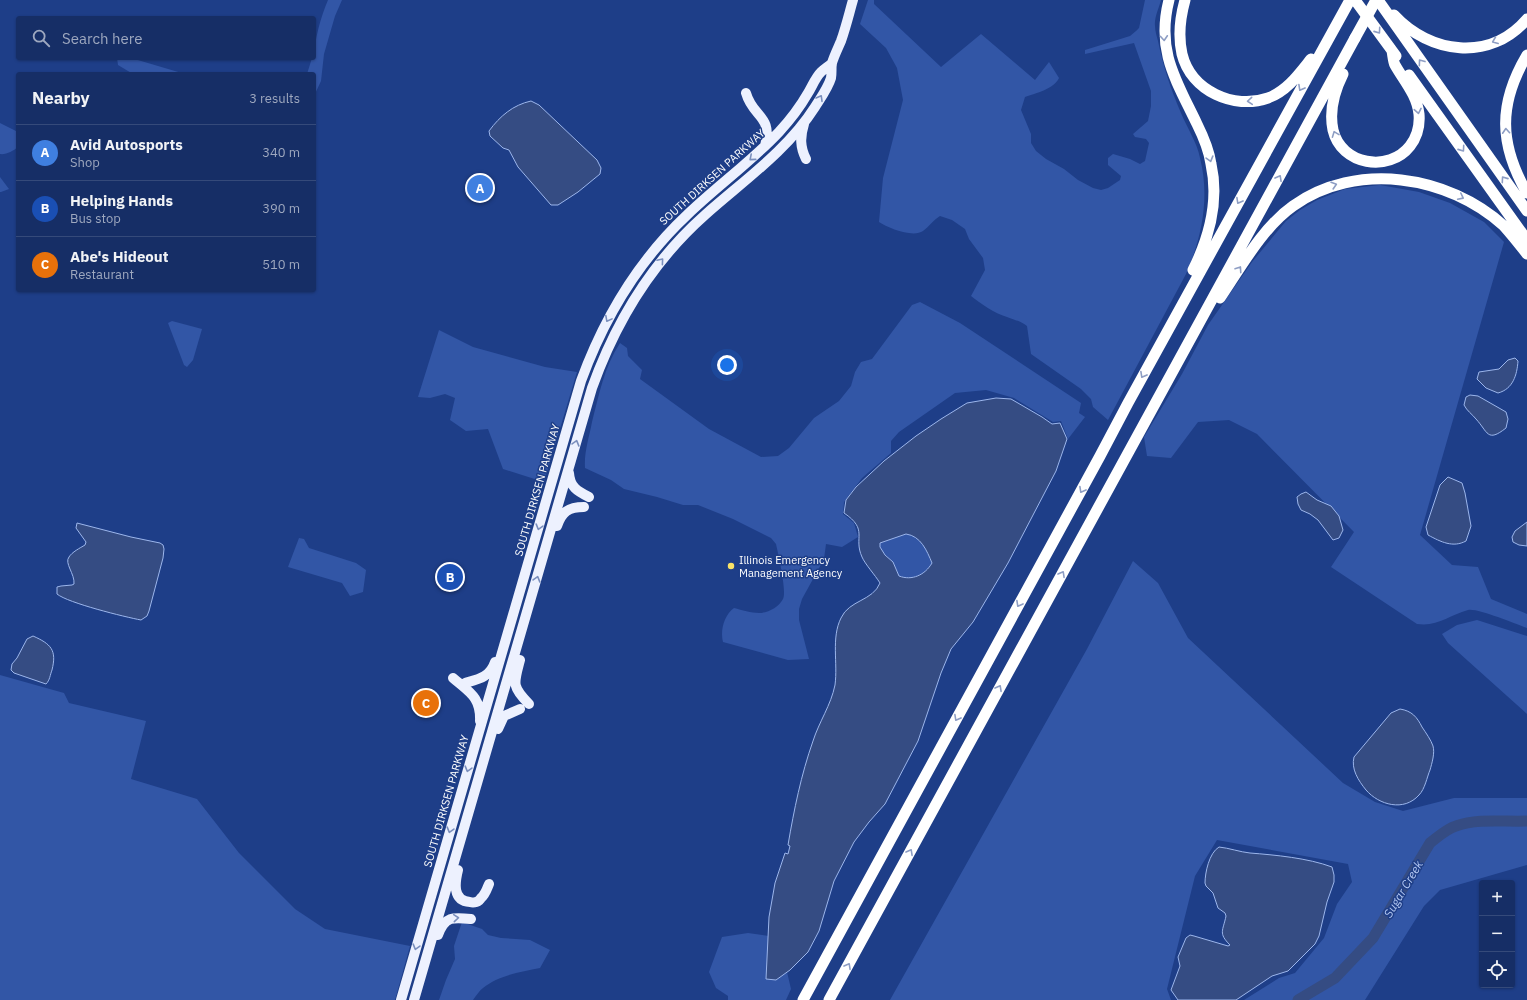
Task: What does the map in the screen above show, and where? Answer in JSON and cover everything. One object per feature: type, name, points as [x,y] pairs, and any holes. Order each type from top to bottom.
[{"type":"highway","points":[[1169,0],[1164,24],[1166,54],[1176,80],[1203,137],[1211,164],[1213,181],[1212,208],[1207,238],[1179,305]]},
{"type":"highway","points":[[1185,0],[1179,32],[1182,56],[1187,66],[1201,85],[1220,97],[1232,100],[1245,102],[1258,101],[1280,92],[1291,83],[1331,34]]},
{"type":"highway","points":[[802,1000],[1162,341],[1171,314],[1179,305],[1350,0]]},
{"type":"highway","points":[[1355,0],[1527,240]]},
{"type":"highway","points":[[1378,0],[1364,21],[1356,39],[1338,83],[1332,110],[1333,131],[1344,149],[1360,160],[1371,163],[1390,160],[1406,151],[1413,142],[1419,126],[1419,114],[1415,98],[1395,64],[1392,51]]},
{"type":"highway","points":[[1378,0],[1400,21],[1421,37],[1436,43],[1454,47],[1474,47],[1498,40],[1517,29],[1527,19]]},
{"type":"highway","points":[[1378,0],[1527,211]]},
{"type":"highway","points":[[1200,324],[1356,39]]},
{"type":"highway","points":[[1527,55],[1519,69],[1511,89],[1505,114],[1505,128],[1506,141],[1517,175],[1527,193]]},
{"type":"highway","points":[[829,1000],[1180,356],[1200,324],[1250,254],[1281,216],[1293,206],[1318,191],[1349,181],[1381,179],[1402,180],[1438,188],[1458,196],[1487,213],[1504,226],[1527,254]]},
{"type":"main road","name":"SOUTH DIRKSEN PARKWAY","points":[[414,1000],[592,388],[603,358],[624,315],[638,292],[657,266],[684,235],[776,154],[806,120],[831,79],[832,63],[843,34],[853,0]]},
{"type":"main road","name":"SOUTH DIRKSEN PARKWAY","points":[[401,1000],[581,381],[594,348],[615,305],[634,275],[666,236],[703,200],[764,147],[794,114],[820,73],[832,63]]},
{"type":"main road","points":[[746,93],[749,103],[767,126],[768,132],[764,147]]},
{"type":"main road","points":[[806,120],[801,139],[801,149],[806,159]]},
{"type":"main road","points":[[569,467],[571,485],[579,492],[589,497]]},
{"type":"main road","points":[[543,556],[551,547],[560,517],[568,510],[584,507]]},
{"type":"main road","points":[[465,683],[482,678],[492,670],[512,600],[528,563]]},
{"type":"main road","points":[[480,773],[489,760],[502,718],[507,714],[524,707],[516,690],[515,681],[528,626],[530,601]]},
{"type":"main road","points":[[453,678],[471,693],[477,701],[480,715],[479,731]]},
{"type":"main road","points":[[467,818],[465,843],[456,878],[456,894],[464,901],[471,903],[477,902],[481,899],[489,884]]},
{"type":"main road","points":[[419,1000],[439,933],[443,925],[453,918],[471,919]]},
{"type":"shaded area","points":[[328,0],[342,0],[335,16],[324,54],[321,81],[316,92],[316,72],[308,72],[311,60],[316,60],[316,39]]},
{"type":"shaded area","points":[[868,0],[874,0],[874,4],[941,67],[981,34],[1035,80],[1049,62],[1059,78],[1057,82],[1049,88],[1025,97],[1021,110],[1031,134],[1031,143],[1036,151],[1046,159],[1064,169],[1078,180],[1093,188],[1101,190],[1108,188],[1120,180],[1121,176],[1108,165],[1108,158],[1113,154],[1130,159],[1140,164],[1145,161],[1149,143],[1146,139],[1135,137],[1133,134],[1148,121],[1151,106],[1151,91],[1134,43],[1085,54],[1085,50],[1130,36],[1139,28],[1145,0],[1161,0],[1155,20],[1156,32],[1162,60],[1171,87],[1199,152],[1204,188],[1203,217],[1192,260],[1186,274],[1108,420],[1093,407],[1091,399],[1081,389],[1031,354],[1027,326],[993,311],[971,296],[985,270],[983,258],[969,239],[965,229],[952,220],[940,216],[919,233],[907,233],[888,227],[879,222],[883,178],[903,100],[897,68],[886,48],[860,24]]},
{"type":"shaded area","points":[[117,60],[138,60],[178,72],[130,72],[118,65]]},
{"type":"shaded area","points":[[531,101],[539,105],[597,160],[601,168],[600,174],[578,192],[558,205],[551,205],[518,167],[509,150],[503,148],[490,136],[489,131],[502,116],[518,105]]},
{"type":"shaded area","points":[[0,123],[16,131],[16,148],[5,154],[0,154]]},
{"type":"shaded area","points":[[0,177],[9,189],[1,192],[0,192]]},
{"type":"shaded area","points":[[1380,185],[1419,192],[1450,203],[1484,222],[1504,242],[1420,535],[1452,565],[1478,567],[1491,599],[1527,614],[1527,628],[1480,611],[1473,610],[1461,612],[1431,624],[1417,624],[1331,567],[1354,532],[1257,434],[1229,420],[1198,422],[1171,458],[1147,456],[1144,437],[1182,374],[1208,325],[1252,262],[1286,221],[1300,210],[1317,200],[1345,189]]},
{"type":"shaded area","points":[[920,302],[960,323],[1081,403],[1079,413],[1085,417],[1068,439],[1061,421],[1053,422],[1014,398],[986,390],[955,393],[899,432],[891,441],[891,453],[862,478],[844,502],[843,514],[854,523],[858,537],[842,547],[826,544],[824,559],[802,599],[799,609],[799,620],[809,659],[788,660],[723,642],[722,633],[725,619],[734,608],[762,613],[776,607],[783,599],[784,588],[776,544],[771,538],[733,519],[698,505],[683,505],[624,489],[611,480],[585,468],[587,445],[597,402],[606,371],[614,352],[620,343],[627,348],[628,356],[642,370],[640,379],[709,429],[761,457],[778,456],[789,448],[814,418],[839,401],[851,386],[855,372],[861,362],[872,359],[912,305]]},
{"type":"shaded area","points":[[172,321],[202,329],[193,360],[187,367],[184,365],[168,323]]},
{"type":"shaded area","points":[[439,330],[473,347],[545,367],[577,372],[544,482],[503,469],[488,429],[466,431],[450,420],[455,398],[445,394],[430,398],[418,397]]},
{"type":"shaded area","points":[[1515,358],[1518,361],[1517,371],[1511,385],[1503,391],[1498,393],[1486,388],[1477,379],[1479,372],[1499,369],[1508,360]]},
{"type":"shaded area","points":[[1470,395],[1478,396],[1506,412],[1508,419],[1506,428],[1495,435],[1488,434],[1464,405],[1466,397]]},
{"type":"shaded area","points":[[996,398],[1011,399],[1052,424],[1060,423],[1067,439],[1056,471],[1008,563],[973,622],[951,649],[941,673],[918,741],[885,804],[854,842],[834,881],[819,931],[808,952],[790,970],[776,980],[766,979],[769,917],[775,883],[785,853],[788,854],[790,846],[788,845],[801,780],[816,734],[831,700],[835,685],[835,642],[838,626],[841,618],[849,607],[872,594],[880,583],[862,557],[856,524],[844,513],[846,500],[856,487],[884,461],[916,436],[967,403]],"holes":[[[906,534],[911,535],[920,541],[932,563],[922,574],[909,578],[899,576],[893,562],[885,555],[880,547],[880,543]]]},
{"type":"shaded area","points":[[1448,477],[1462,483],[1471,526],[1466,541],[1456,544],[1442,542],[1428,535],[1426,527],[1440,485]]},
{"type":"shaded area","points":[[1306,492],[1317,500],[1331,506],[1339,516],[1343,530],[1339,538],[1333,540],[1318,520],[1301,510],[1297,497]]},
{"type":"shaded area","points":[[1527,522],[1527,546],[1519,545],[1513,542],[1512,537],[1515,531]]},
{"type":"shaded area","points":[[77,523],[163,545],[163,558],[147,616],[141,620],[123,616],[63,598],[57,594],[57,587],[74,584],[68,559],[72,553],[85,545],[86,542],[76,528]]},
{"type":"shaded area","points":[[906,534],[911,535],[920,541],[926,549],[932,563],[922,574],[909,578],[899,576],[893,563],[882,551],[880,546],[880,543]]},
{"type":"shaded area","points":[[299,538],[304,539],[309,548],[356,563],[366,570],[363,592],[350,596],[342,583],[288,567]]},
{"type":"shaded area","points":[[1133,561],[1158,583],[1188,638],[1343,783],[1375,802],[1403,811],[1454,798],[1527,798],[1527,865],[1440,890],[1424,906],[1365,1000],[1244,1000],[1279,978],[1295,973],[1324,938],[1337,904],[1352,882],[1348,864],[1217,840],[1195,876],[1167,989],[1171,1000],[890,1000],[1087,649]]},
{"type":"shaded area","points":[[1477,620],[1527,636],[1527,714],[1448,643],[1442,634],[1457,625]]},
{"type":"shaded area","points":[[33,636],[48,645],[53,653],[54,657],[52,670],[46,684],[14,673],[11,670],[12,664],[17,658],[27,639]]},
{"type":"shaded area","points":[[0,675],[64,693],[69,703],[146,721],[131,779],[197,799],[239,853],[295,909],[325,929],[410,946],[395,1000],[0,1000]]},
{"type":"shaded area","points":[[1400,709],[1414,715],[1428,736],[1434,749],[1431,767],[1423,790],[1413,800],[1406,804],[1399,805],[1385,803],[1371,795],[1360,782],[1354,770],[1353,761],[1354,757],[1391,713]]},
{"type":"shaded area","points":[[1219,847],[1246,852],[1291,857],[1323,864],[1332,867],[1334,882],[1327,902],[1319,936],[1315,944],[1288,971],[1272,976],[1236,1000],[1178,1000],[1171,990],[1180,966],[1178,957],[1186,938],[1190,935],[1228,946],[1230,945],[1224,938],[1222,932],[1226,916],[1225,913],[1218,908],[1213,893],[1205,883],[1210,858]]},
{"type":"shaded area","points":[[462,922],[482,929],[488,935],[501,938],[530,940],[550,950],[540,968],[496,980],[482,989],[473,1000],[439,1000],[455,959],[454,946]]},
{"type":"shaded area","points":[[748,933],[769,936],[766,979],[776,980],[787,972],[791,989],[786,1000],[728,1000],[728,996],[716,988],[709,972],[722,937]]},
{"type":"waterway","name":"Sugar Creek","points":[[1298,1000],[1335,978],[1373,938],[1430,843],[1445,831],[1452,827],[1473,822],[1527,821]]},
{"type":"place","name":"Avid Autosports","points":[[480,188]]},
{"type":"place","name":"Illinois Emergency Management Agency","points":[[731,566]]},
{"type":"place","name":"Helping Hands","points":[[450,577]]},
{"type":"place","name":"Abe's Hideout","points":[[426,703]]}]
